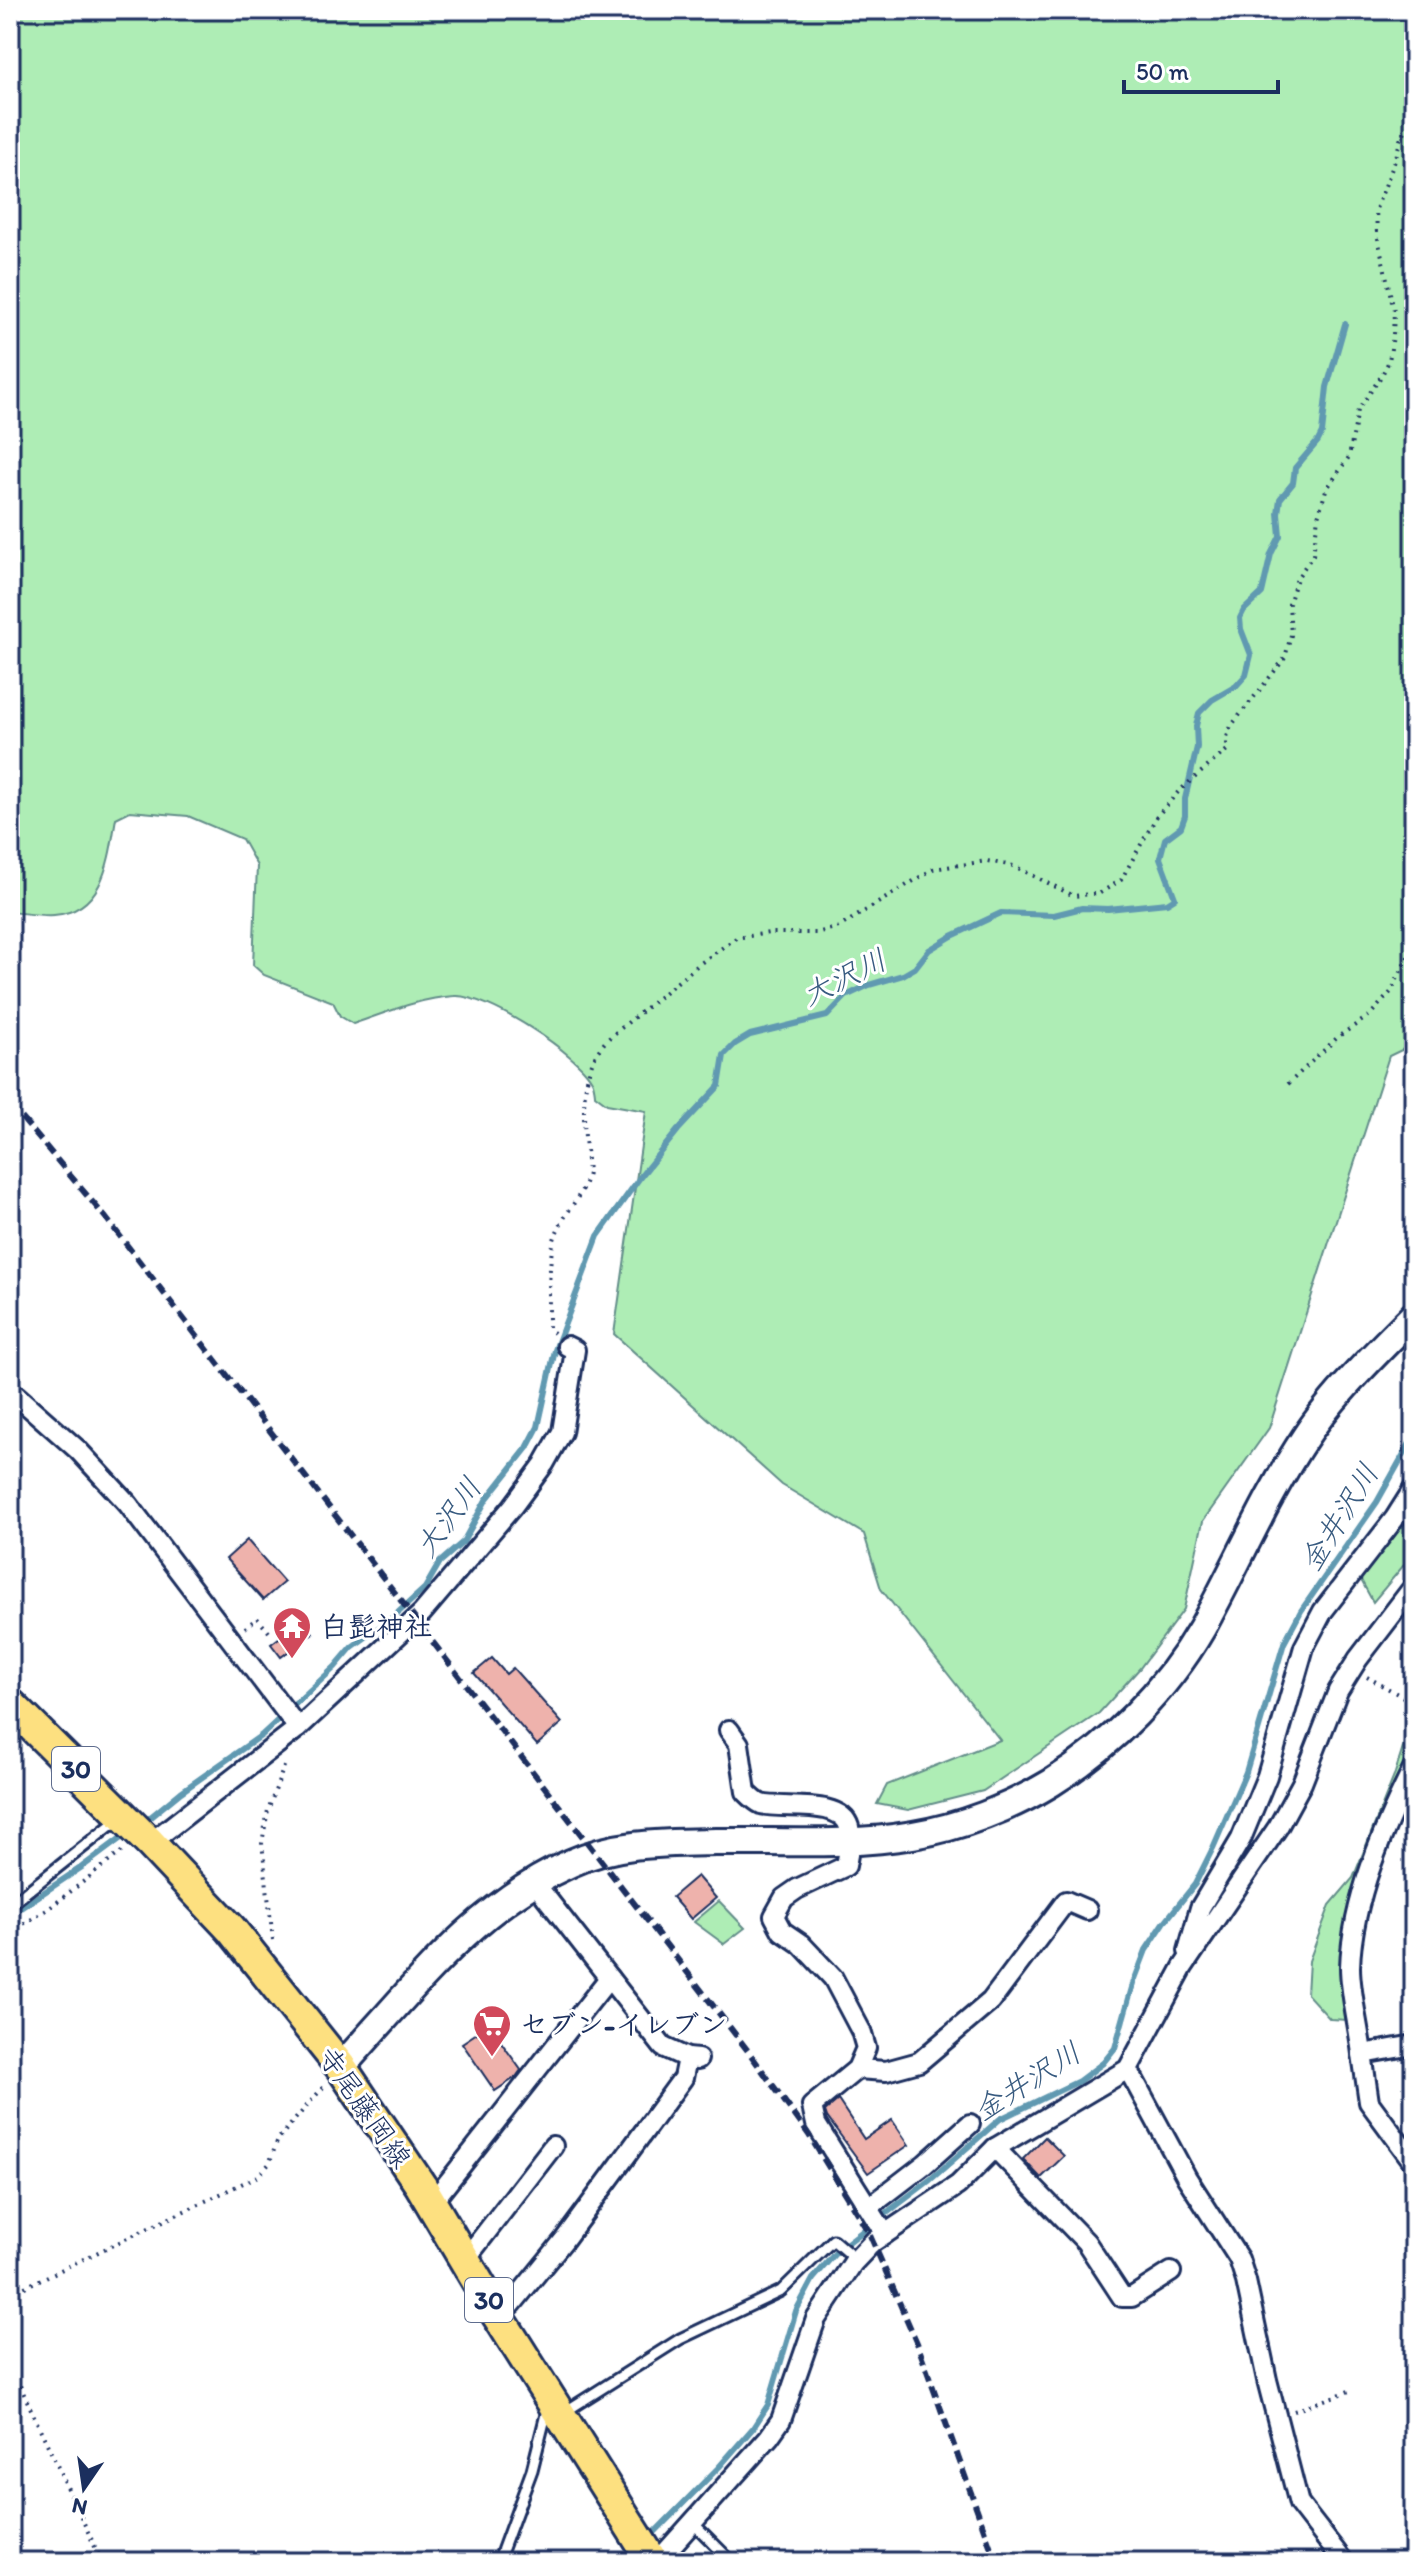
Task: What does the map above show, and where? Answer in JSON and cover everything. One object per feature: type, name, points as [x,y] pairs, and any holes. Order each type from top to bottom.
[{"type":"main road","name":"寺尾藤岡線","points":[[10,1704],[139,1831],[231,1929],[341,2067],[431,2204],[498,2316],[649,2553]]},
{"type":"street","points":[[341,2067],[454,1944],[492,1910],[534,1882],[572,1862],[610,1849],[652,1843],[850,1841],[914,1835],[967,1821],[1017,1802],[1081,1763],[1122,1730],[1160,1687],[1200,1631],[1306,1435],[1357,1374],[1414,1315]]},
{"type":"street","points":[[139,1831],[298,1728],[422,1613],[513,1506],[544,1464],[562,1432],[575,1350],[567,1346]]},
{"type":"street","points":[[10,1390],[78,1450],[128,1504],[298,1728]]},
{"type":"street","points":[[1183,1967],[1200,1908],[1241,1839],[1267,1776],[1304,1647],[1323,1611],[1395,1518],[1414,1488]]},
{"type":"street","points":[[877,2221],[958,2185],[995,2148],[1128,2069],[1183,1967],[1278,1827],[1302,1783],[1338,1691],[1351,1669],[1414,1586]]},
{"type":"street","points":[[729,1730],[739,1744],[746,1792],[759,1803],[813,1807],[839,1814],[849,1824],[846,1866],[784,1898],[774,1916],[782,1931],[801,1944],[833,1978],[861,2031],[866,2048],[857,2069],[812,2106],[816,2124],[877,2221]]},
{"type":"street","points":[[1414,1767],[1392,1811],[1359,1905],[1350,1969],[1369,2102],[1414,2163]]},
{"type":"street","points":[[498,2316],[512,2304],[564,2240],[683,2078],[693,2058],[663,2047],[534,1882]]},
{"type":"street","points":[[857,2069],[886,2071],[919,2062],[991,2001],[1066,1901],[1087,1910]]},
{"type":"street","points":[[431,2204],[609,1978]]},
{"type":"street","points":[[1362,2054],[1414,2045]]},
{"type":"street","points":[[1128,2069],[1187,2178],[1239,2259],[1299,2504],[1344,2562]]},
{"type":"street","points":[[649,2553],[693,2523],[769,2437],[781,2420],[816,2319],[855,2260],[873,2242],[877,2221],[925,2164],[970,2124]]},
{"type":"street","points":[[465,2260],[553,2146]]},
{"type":"street","points":[[995,2148],[1086,2242],[1122,2297],[1132,2297],[1171,2272]]},
{"type":"lane","points":[[10,1905],[139,1831]]},
{"type":"lane","points":[[498,2562],[555,2406],[680,2339],[781,2291],[833,2240],[855,2260]]},
{"type":"lane","points":[[693,2523],[732,2562]]},
{"type":"path","points":[[552,1331],[549,1328],[549,1300],[554,1240],[585,1185],[588,1173],[585,1093],[592,1060],[599,1047],[609,1038],[736,938],[769,933],[816,933],[839,927],[933,869],[987,861],[1014,866],[1074,896],[1100,893],[1121,880],[1157,816],[1172,799],[1227,750],[1231,726],[1285,658],[1291,635],[1289,604],[1297,578],[1313,555],[1318,517],[1326,490],[1349,457],[1358,410],[1389,361],[1394,311],[1377,234],[1376,209],[1400,140],[1414,116]]},
{"type":"path","points":[[1288,1084],[1339,1036],[1369,1016],[1391,992],[1414,944]]},
{"type":"path","points":[[231,1639],[257,1618],[269,1632]]},
{"type":"path","points":[[1351,1669],[1414,1703]]},
{"type":"path","points":[[274,1944],[262,1843],[268,1810],[298,1728]]},
{"type":"path","points":[[10,1932],[47,1910],[139,1831]]},
{"type":"path","points":[[10,2294],[258,2176],[269,2164],[278,2139],[341,2067]]},
{"type":"path","points":[[10,2364],[102,2562]]},
{"type":"path","points":[[1277,2418],[1352,2390]]},
{"type":"green space","points":[[10,10],[1414,10],[1414,1044],[1389,1056],[1269,1428],[1203,1521],[1184,1609],[1140,1668],[1099,1713],[983,1791],[908,1810],[877,1804],[887,1785],[1000,1740],[881,1589],[864,1534],[782,1485],[614,1334],[646,1111],[607,1104],[595,1095],[593,1083],[571,1057],[531,1028],[487,1004],[468,998],[441,997],[353,1024],[340,1016],[333,1002],[264,975],[253,965],[257,866],[242,839],[188,816],[130,811],[116,818],[102,880],[84,904],[54,915],[10,912]]},
{"type":"green space","points":[[1414,1483],[1414,1553],[1373,1602],[1355,1569]]},
{"type":"green space","points":[[1411,1723],[1414,1724],[1414,1746],[1394,1784],[1366,1860],[1341,1948],[1348,2020],[1330,2019],[1307,1994],[1309,1961],[1330,1905],[1353,1878],[1394,1776]]},
{"type":"green space","points":[[719,1901],[745,1928],[724,1944],[694,1922]]},
{"type":"building","points":[[247,1540],[284,1582],[263,1600],[226,1559]]},
{"type":"building","points":[[303,1620],[313,1633],[281,1657],[271,1644]]},
{"type":"building","points":[[492,1658],[506,1674],[513,1668],[562,1723],[537,1745],[474,1673]]},
{"type":"building","points":[[697,1876],[716,1898],[691,1919],[672,1897]]},
{"type":"building","name":"セブン-イレブン","points":[[489,2025],[521,2070],[495,2091],[462,2043]]},
{"type":"building","points":[[838,2100],[864,2139],[892,2120],[909,2145],[868,2173],[827,2117],[825,2111]]},
{"type":"building","points":[[1045,2137],[1064,2156],[1041,2178],[1023,2159]]},
{"type":"waterway","name":"大沢川","points":[[148,1819],[262,1735],[335,1667],[352,1647],[391,1619],[425,1588],[440,1562],[463,1542],[486,1500],[527,1448],[538,1427],[555,1350],[598,1236],[678,1130],[719,1086],[724,1055],[735,1044],[750,1035],[827,1016],[846,996],[903,975],[915,968],[929,950],[1001,913],[1054,915],[1082,908],[1108,909],[1167,903],[1175,898],[1160,858],[1165,839],[1181,827],[1185,816],[1185,799],[1197,747],[1199,713],[1246,675],[1251,655],[1240,618],[1262,593],[1271,554],[1280,536],[1280,499],[1293,483],[1295,468],[1322,433],[1327,387],[1345,324]]},
{"type":"waterway","name":"金井沢川","points":[[649,2538],[753,2428],[768,2405],[796,2311],[813,2279],[838,2250],[930,2180],[1000,2119],[1079,2081],[1103,2063],[1115,2048],[1146,1950],[1195,1884],[1246,1772],[1284,1643],[1301,1611],[1377,1502],[1414,1436]]},
{"type":"waterway","name":"大沢川","points":[[10,1915],[125,1835]]},
{"type":"waterway","name":"金井沢川","points":[[624,2562],[635,2551]]},
{"type":"railway","points":[[10,1104],[106,1218],[748,2051],[809,2135],[869,2233],[917,2343],[996,2562]]},
{"type":"place","name":"白髭神社","points":[[292,1660]]},
{"type":"place","name":"セブン-イレブン","points":[[492,2058]]}]
